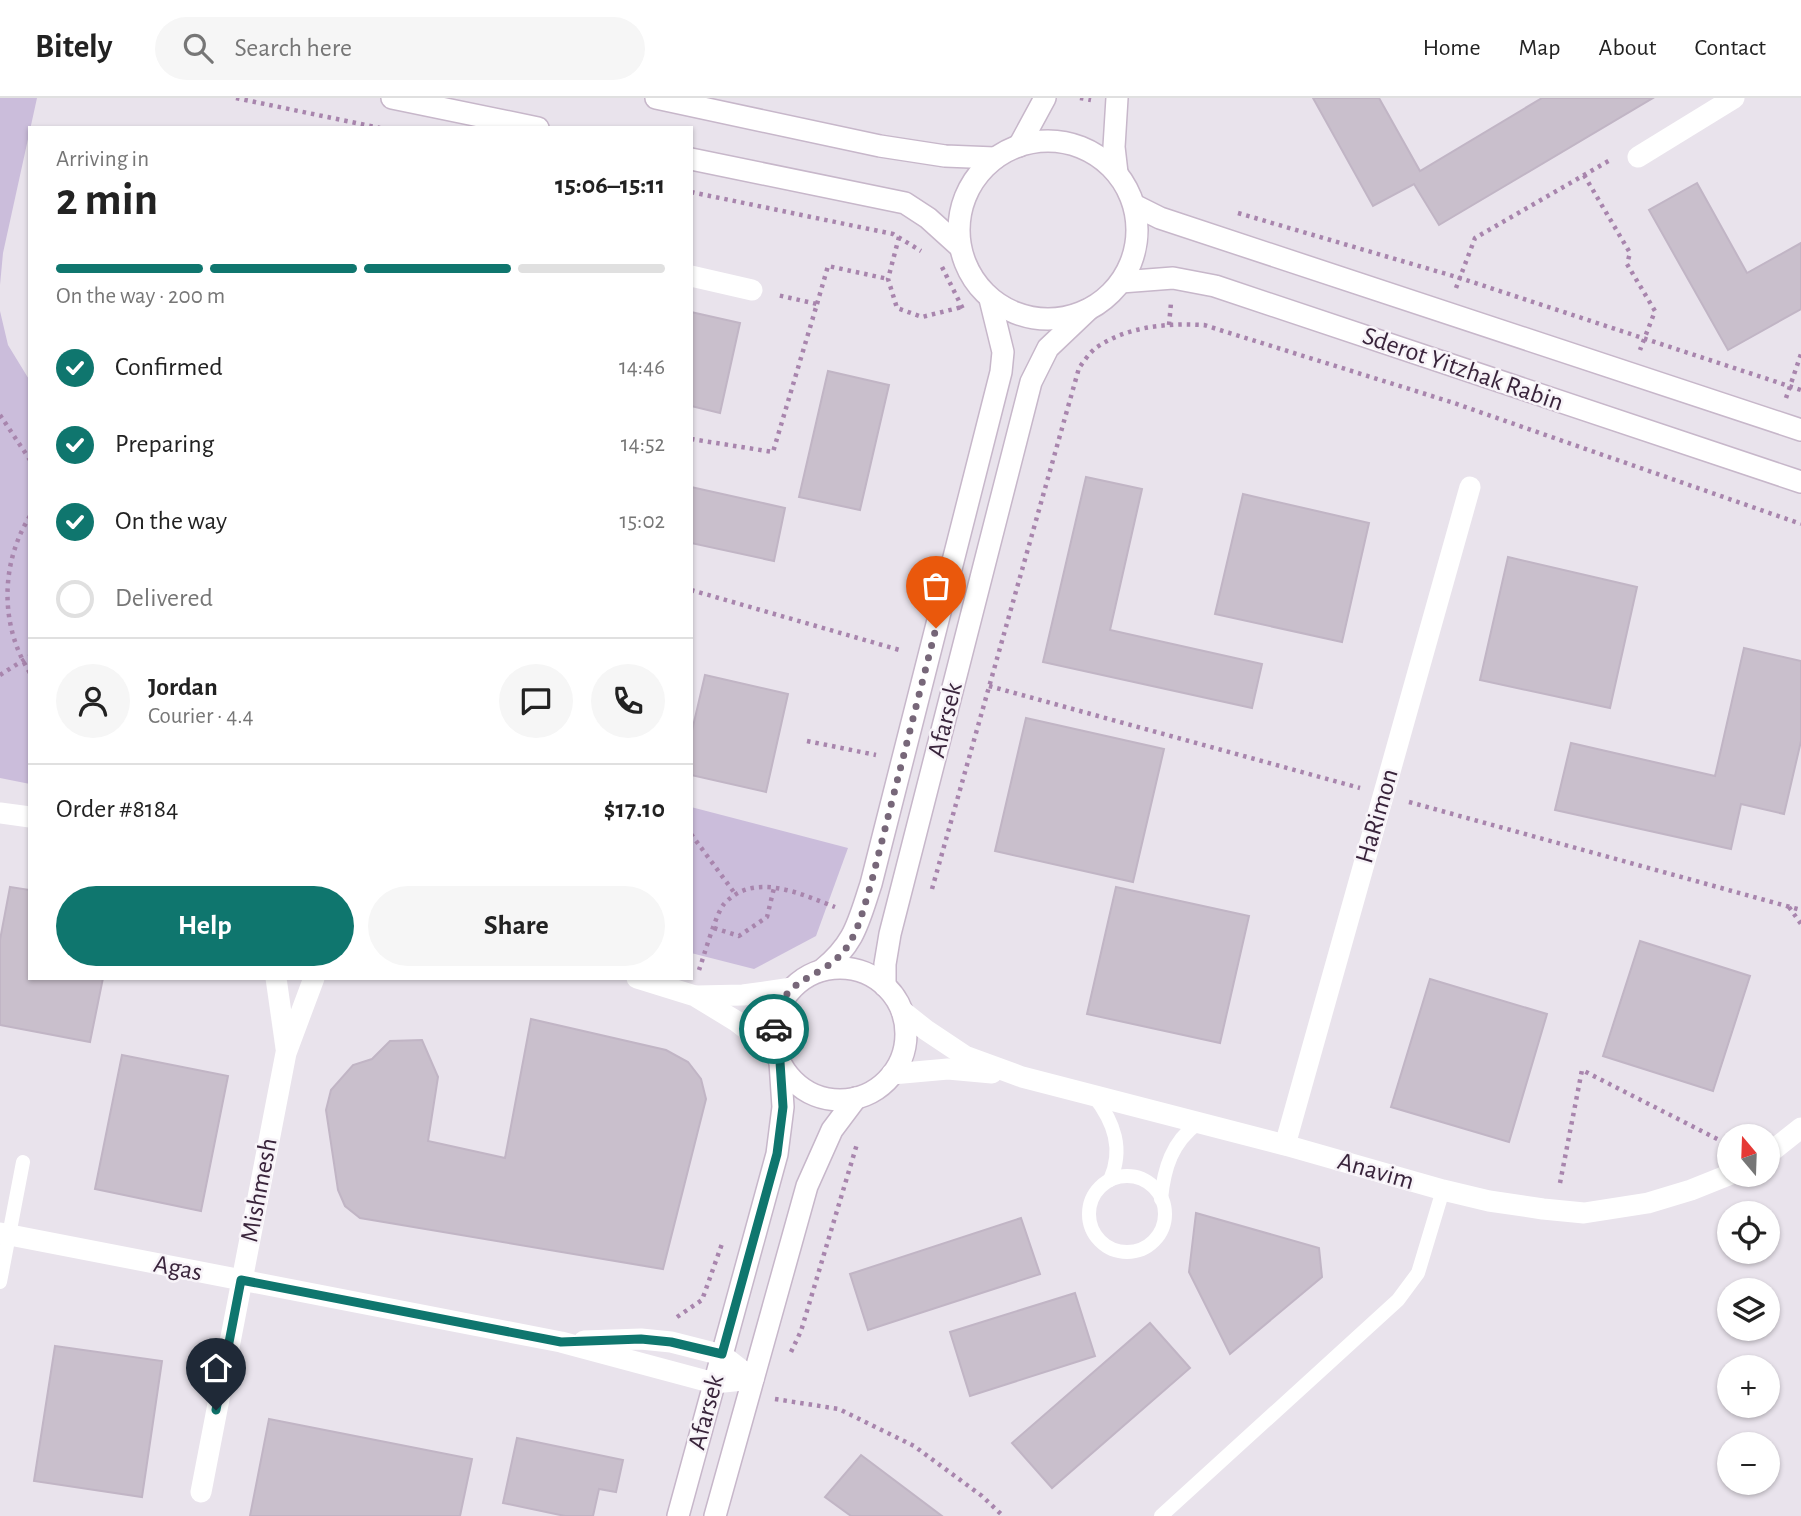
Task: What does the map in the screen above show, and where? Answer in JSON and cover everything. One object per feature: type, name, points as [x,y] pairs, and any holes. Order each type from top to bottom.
[{"type":"street","points":[[392,98],[528,126]]},
{"type":"street","points":[[656,98],[880,146],[945,156],[995,158]]},
{"type":"street","points":[[1019,146],[1045,98]]},
{"type":"street","points":[[1117,98],[1114,147],[1117,173]]},
{"type":"street","points":[[1637,157],[1734,98]]},
{"type":"street","points":[[1045,141],[1072,144],[1097,155],[1117,173],[1127,188],[1134,205],[1138,231],[1133,258],[1121,282],[1107,298],[1088,310],[1064,318],[1037,319],[1012,313],[990,299],[971,275],[959,246],[959,221],[964,197],[976,176],[995,158],[1019,146],[1045,141]]},
{"type":"street","points":[[693,159],[905,203],[928,218],[959,246]]},
{"type":"street","name":"Sderot Yitzhak Rabin","points":[[1134,205],[1160,218],[1801,430]]},
{"type":"street","points":[[693,276],[752,290]]},
{"type":"street","name":"Sderot Yitzhak Rabin","points":[[1121,282],[1173,278],[1215,286],[1801,482]]},
{"type":"street","name":"Afarsek","points":[[822,970],[852,939],[871,884],[1001,372],[1003,352],[990,299]]},
{"type":"street","name":"Afarsek","points":[[885,986],[885,964],[890,934],[1031,382],[1048,348],[1088,310]]},
{"type":"street","name":"HaRimon","points":[[1285,1145],[1470,487]]},
{"type":"street","points":[[0,813],[28,817]]},
{"type":"street","points":[[643,980],[695,996],[736,1021],[778,1057],[793,1081],[811,1094],[833,1100],[856,1098],[872,1091],[892,1074],[905,1044],[906,1030],[902,1011],[885,986],[872,976],[856,970],[822,970],[806,977],[792,988],[782,1002],[775,1017],[773,1035],[778,1057]]},
{"type":"street","name":"Mishmesh","points":[[276,980],[286,1054]]},
{"type":"street","name":"Mishmesh","points":[[201,1492],[286,1054],[313,980]]},
{"type":"street","points":[[695,996],[743,995],[792,988]]},
{"type":"street","name":"Anavim","points":[[902,1011],[965,1056],[1022,1077],[1489,1201],[1584,1213],[1648,1203],[1691,1191],[1717,1180]]},
{"type":"street","name":"Afarsek","points":[[678,1516],[777,1154],[783,1107],[778,1057]]},
{"type":"street","name":"Anavim","points":[[892,1074],[948,1069],[1022,1077]]},
{"type":"street","name":"Afarsek","points":[[715,1516],[807,1186],[832,1130],[856,1098]]},
{"type":"street","points":[[1780,1144],[1801,1128]]},
{"type":"street","name":"Agas","points":[[5,1234],[561,1342],[714,1383],[753,1379]]},
{"type":"street","name":"Agas","points":[[561,1342],[641,1339],[671,1342],[722,1354],[753,1379]]},
{"type":"lane","points":[[1094,1096],[1113,1127],[1117,1158],[1110,1180],[1092,1198],[1090,1224],[1095,1236],[1116,1251],[1142,1249],[1152,1243],[1164,1223],[1161,1199],[1146,1181],[1134,1177],[1110,1180]]},
{"type":"lane","points":[[1161,1199],[1168,1159],[1183,1135],[1198,1123]]},
{"type":"lane","points":[[0,1282],[5,1234],[23,1162]]},
{"type":"lane","points":[[1161,1516],[1398,1300],[1418,1273],[1443,1190]]},
{"type":"path","points":[[236,98],[370,126]]},
{"type":"path","points":[[1447,312],[1475,238],[1632,147],[1637,157]]},
{"type":"path","points":[[1584,175],[1630,253],[1627,264],[1655,311],[1630,373]]},
{"type":"path","points":[[693,192],[893,234],[926,254]]},
{"type":"path","points":[[1233,211],[1460,278],[1801,390]]},
{"type":"path","points":[[899,237],[888,279],[897,308],[922,317],[962,307]]},
{"type":"path","points":[[933,260],[941,265],[967,318]]},
{"type":"path","points":[[693,439],[773,452],[828,266],[888,279]]},
{"type":"path","points":[[752,290],[817,304]]},
{"type":"path","points":[[928,901],[1079,368],[1095,348],[1135,329],[1175,323],[1204,325],[1451,402],[1801,524]]},
{"type":"path","points":[[1777,422],[1801,354]]},
{"type":"path","points":[[0,415],[28,457]]},
{"type":"path","points":[[28,519],[9,550],[0,588],[4,627],[20,662],[28,671]]},
{"type":"path","points":[[693,591],[903,651]]},
{"type":"path","points":[[900,664],[906,638]]},
{"type":"path","points":[[0,675],[28,657]]},
{"type":"path","points":[[807,741],[877,755]]},
{"type":"path","points":[[874,768],[880,742]]},
{"type":"path","points":[[693,837],[736,895]]},
{"type":"path","points":[[699,970],[723,905],[747,888],[784,888],[839,909],[837,917]]},
{"type":"path","points":[[714,928],[738,936],[758,924],[768,917],[774,888]]},
{"type":"path","points":[[1789,907],[1801,924]]},
{"type":"path","points":[[1560,1183],[1582,1070],[1717,1139]]},
{"type":"path","points":[[790,1353],[801,1331],[860,1136]]},
{"type":"path","points":[[674,1320],[702,1300],[726,1232]]},
{"type":"path","points":[[768,1398],[839,1409],[914,1446],[982,1496],[1003,1516]]},
{"type":"shaded area","points":[[0,98],[37,98],[31,126],[28,126],[28,139],[3,253],[0,285]]},
{"type":"shaded area","points":[[0,311],[8,345],[28,378],[28,784],[0,778]]},
{"type":"shaded area","points":[[693,808],[848,848],[816,936],[754,969],[693,954]]},
{"type":"building","points":[[1313,98],[1379,98],[1420,171],[1542,98],[1653,98],[1439,225],[1414,184],[1373,206]]},
{"type":"building","points":[[1697,183],[1747,273],[1801,243],[1801,309],[1728,350],[1649,210]]},
{"type":"building","points":[[693,312],[740,323],[720,413],[693,406]]},
{"type":"building","points":[[828,371],[889,385],[860,510],[799,497]]},
{"type":"building","points":[[1086,477],[1142,489],[1110,630],[1262,664],[1252,708],[1043,662]]},
{"type":"building","points":[[693,487],[785,508],[774,561],[693,543]]},
{"type":"building","points":[[1243,494],[1369,523],[1342,642],[1215,614]]},
{"type":"building","points":[[1508,557],[1637,587],[1610,708],[1480,680]]},
{"type":"building","points":[[1744,648],[1801,661],[1801,741],[1784,814],[1741,804],[1731,849],[1555,810],[1571,743],[1715,776]]},
{"type":"building","points":[[705,675],[788,694],[766,792],[693,775],[693,726]]},
{"type":"building","points":[[1026,718],[1164,749],[1133,882],[995,851]]},
{"type":"building","points":[[10,887],[28,890],[28,980],[103,980],[90,1042],[0,1025],[0,940]]},
{"type":"building","points":[[1116,887],[1249,916],[1220,1043],[1087,1014]]},
{"type":"building","points":[[1640,941],[1750,976],[1713,1091],[1603,1056]]},
{"type":"building","points":[[1430,979],[1547,1014],[1509,1142],[1391,1107]]},
{"type":"building","points":[[531,1019],[666,1050],[688,1062],[701,1079],[706,1099],[663,1269],[360,1218],[345,1206],[338,1190],[326,1110],[331,1090],[353,1065],[372,1059],[390,1041],[422,1040],[438,1077],[428,1141],[505,1158]]},
{"type":"building","points":[[122,1055],[228,1076],[201,1211],[95,1189]]},
{"type":"building","points":[[1196,1213],[1319,1248],[1322,1277],[1230,1354],[1189,1272]]},
{"type":"building","points":[[1021,1218],[1040,1274],[868,1330],[850,1274]]},
{"type":"building","points":[[1075,1293],[1095,1356],[970,1396],[950,1332]]},
{"type":"building","points":[[1150,1323],[1190,1368],[1052,1488],[1012,1443]]},
{"type":"building","points":[[55,1346],[162,1361],[142,1497],[34,1481]]},
{"type":"building","points":[[269,1419],[472,1459],[460,1516],[250,1516]]},
{"type":"building","points":[[517,1438],[623,1460],[616,1492],[599,1489],[593,1516],[565,1516],[503,1503]]},
{"type":"building","points":[[861,1455],[942,1516],[851,1516],[825,1497]]},
{"type":"way so far","points":[[774,1029],[778,1009],[792,988],[836,959],[852,939],[871,884],[936,628]]},
{"type":"route","points":[[216,1410],[241,1280],[561,1342],[641,1339],[671,1342],[722,1354],[777,1154],[783,1107],[780,1062],[774,1043],[774,1029]]}]
